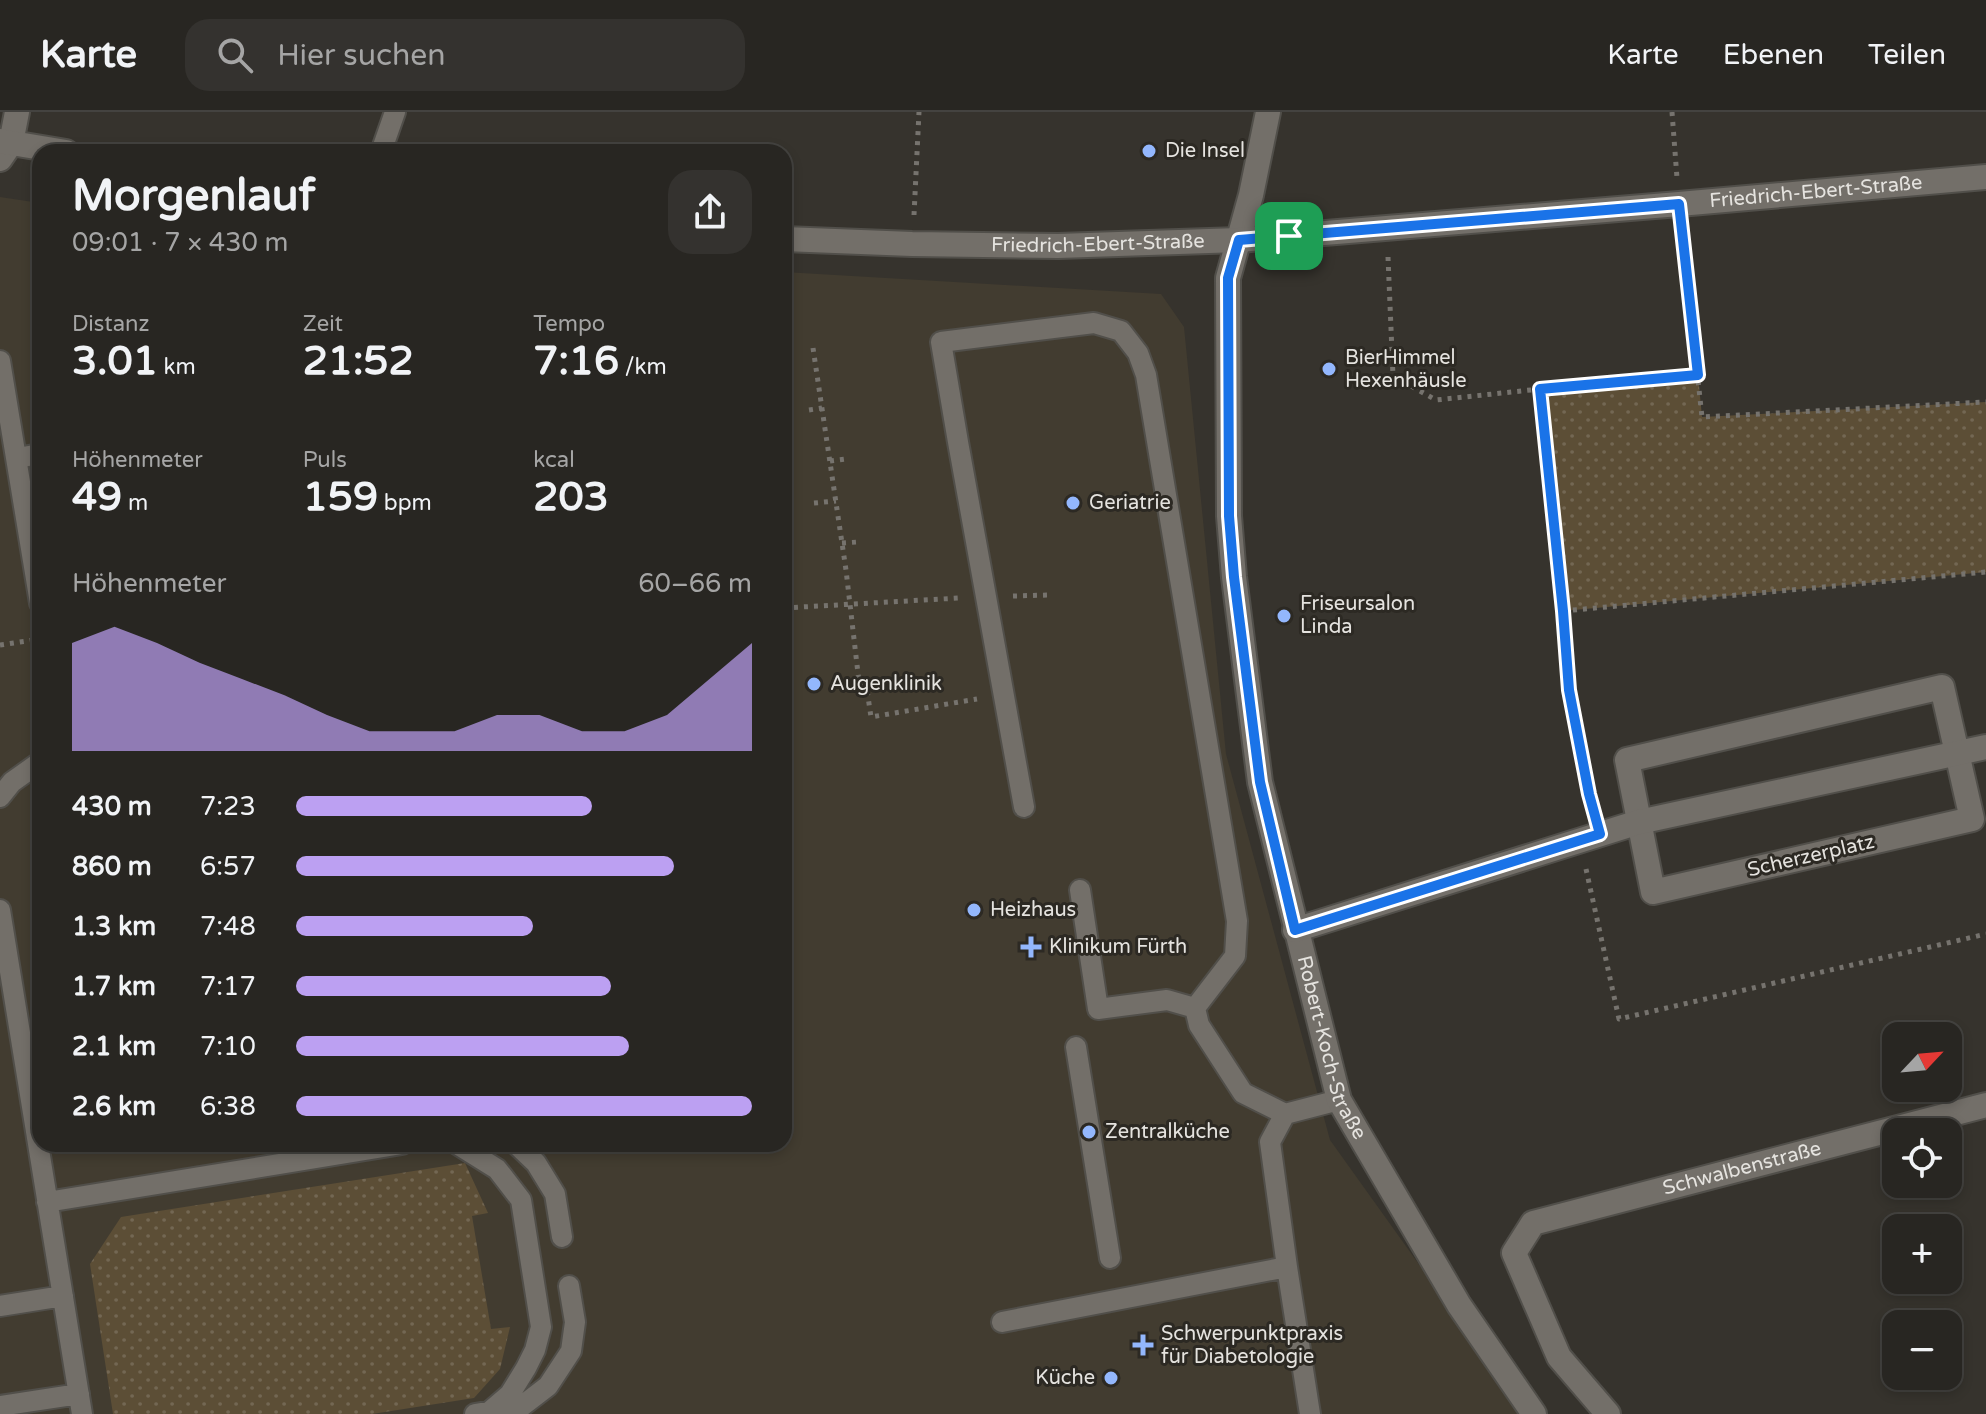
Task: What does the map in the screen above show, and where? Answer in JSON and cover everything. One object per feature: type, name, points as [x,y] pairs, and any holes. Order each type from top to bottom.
[{"type":"street","points":[[17,112],[4,147],[32,149]]},
{"type":"street","name":"Robert-Koch-Straße","points":[[1268,112],[1251,195],[1228,278],[1229,516],[1260,782],[1339,1100],[1459,1305],[1534,1414]]},
{"type":"street","name":"Friedrich-Ebert-Straße","points":[[792,239],[1058,246],[1239,240],[1986,177]]},
{"type":"street","name":"Scherzerplatz","points":[[1942,687],[1972,819],[1653,892],[1639,822],[1627,760],[1942,687]]},
{"type":"street","points":[[1295,930],[1639,822],[1986,747]]},
{"type":"street","name":"Schwalbenstraße","points":[[1608,1414],[1559,1357],[1514,1253],[1533,1223],[1986,1105]]},
{"type":"lane","points":[[384,144],[395,112]]},
{"type":"lane","points":[[1024,807],[941,342],[1094,323],[1121,331],[1138,353],[1146,375],[1237,921],[1235,956],[1195,1008]]},
{"type":"lane","points":[[0,361],[32,553]]},
{"type":"lane","points":[[17,458],[32,455]]},
{"type":"lane","points":[[0,797],[12,782],[32,768]]},
{"type":"lane","points":[[1080,890],[1098,1009],[1167,1000],[1195,1008]]},
{"type":"lane","points":[[0,910],[32,1109]]},
{"type":"lane","points":[[1195,1008],[1199,1025],[1243,1093],[1285,1114],[1339,1100]]},
{"type":"lane","points":[[1076,1047],[1110,1258]]},
{"type":"lane","points":[[1285,1114],[1270,1142],[1310,1414]]},
{"type":"lane","points":[[0,1406],[80,1404],[39,1152]]},
{"type":"lane","points":[[47,1202],[353,1152]]},
{"type":"lane","points":[[470,1152],[497,1169],[521,1200],[541,1327],[535,1350],[510,1394],[482,1413]]},
{"type":"lane","points":[[524,1152],[536,1163],[555,1194],[562,1237]]},
{"type":"lane","points":[[1002,1322],[1287,1267]]},
{"type":"lane","points":[[482,1413],[524,1410],[548,1386],[571,1351],[575,1322],[569,1286]]},
{"type":"lane","points":[[0,1306],[63,1296]]},
{"type":"path","points":[[912,244],[919,112]]},
{"type":"path","points":[[1672,112],[1702,417],[1986,402]]},
{"type":"path","points":[[1387,228],[1393,376],[1436,400],[1698,375]]},
{"type":"path","points":[[813,348],[859,682],[867,690],[871,717],[1004,695]]},
{"type":"path","points":[[1540,389],[1569,690],[1589,794],[1590,838],[1619,1019],[1986,934]]},
{"type":"path","points":[[809,410],[822,408]]},
{"type":"path","points":[[830,461],[845,459]]},
{"type":"path","points":[[814,503],[836,501]]},
{"type":"path","points":[[842,543],[858,542]]},
{"type":"path","points":[[1563,611],[1986,572]]},
{"type":"path","points":[[792,608],[1048,595]]},
{"type":"path","points":[[0,645],[32,640]]},
{"type":"shaded area","name":"Klinikum Fürth","points":[[0,197],[32,202],[32,1152],[792,1152],[792,272],[1161,294],[1184,327],[1226,754],[1330,1140],[1526,1414],[0,1414]]},
{"type":"shaded area","points":[[1698,375],[1702,417],[1986,402],[1986,572],[1563,611],[1540,389]]},
{"type":"shaded area","points":[[465,1163],[488,1213],[472,1216],[491,1329],[510,1327],[500,1369],[474,1398],[372,1414],[113,1414],[90,1264],[121,1217]]},
{"type":"place","name":"Die Insel","points":[[1149,151]]},
{"type":"place","name":"BierHimmel Hexenhäusle","points":[[1329,369]]},
{"type":"place","name":"Geriatrie","points":[[1073,503]]},
{"type":"place","name":"Friseursalon Linda","points":[[1284,616]]},
{"type":"place","name":"Augenklinik","points":[[814,684]]},
{"type":"place","name":"Heizhaus","points":[[974,910]]},
{"type":"place","name":"Klinikum Fürth","points":[[1031,947]]},
{"type":"place","name":"Zentralküche","points":[[1089,1132]]},
{"type":"place","name":"Schwerpunktpraxis für Diabetologie","points":[[1143,1345]]},
{"type":"place","name":"Küche","points":[[1111,1378]]},
{"type":"route","points":[[1679,204],[1698,375],[1540,389],[1569,690],[1600,834],[1295,930],[1260,782],[1229,516],[1228,278],[1239,240],[1289,236],[1679,204]]}]
